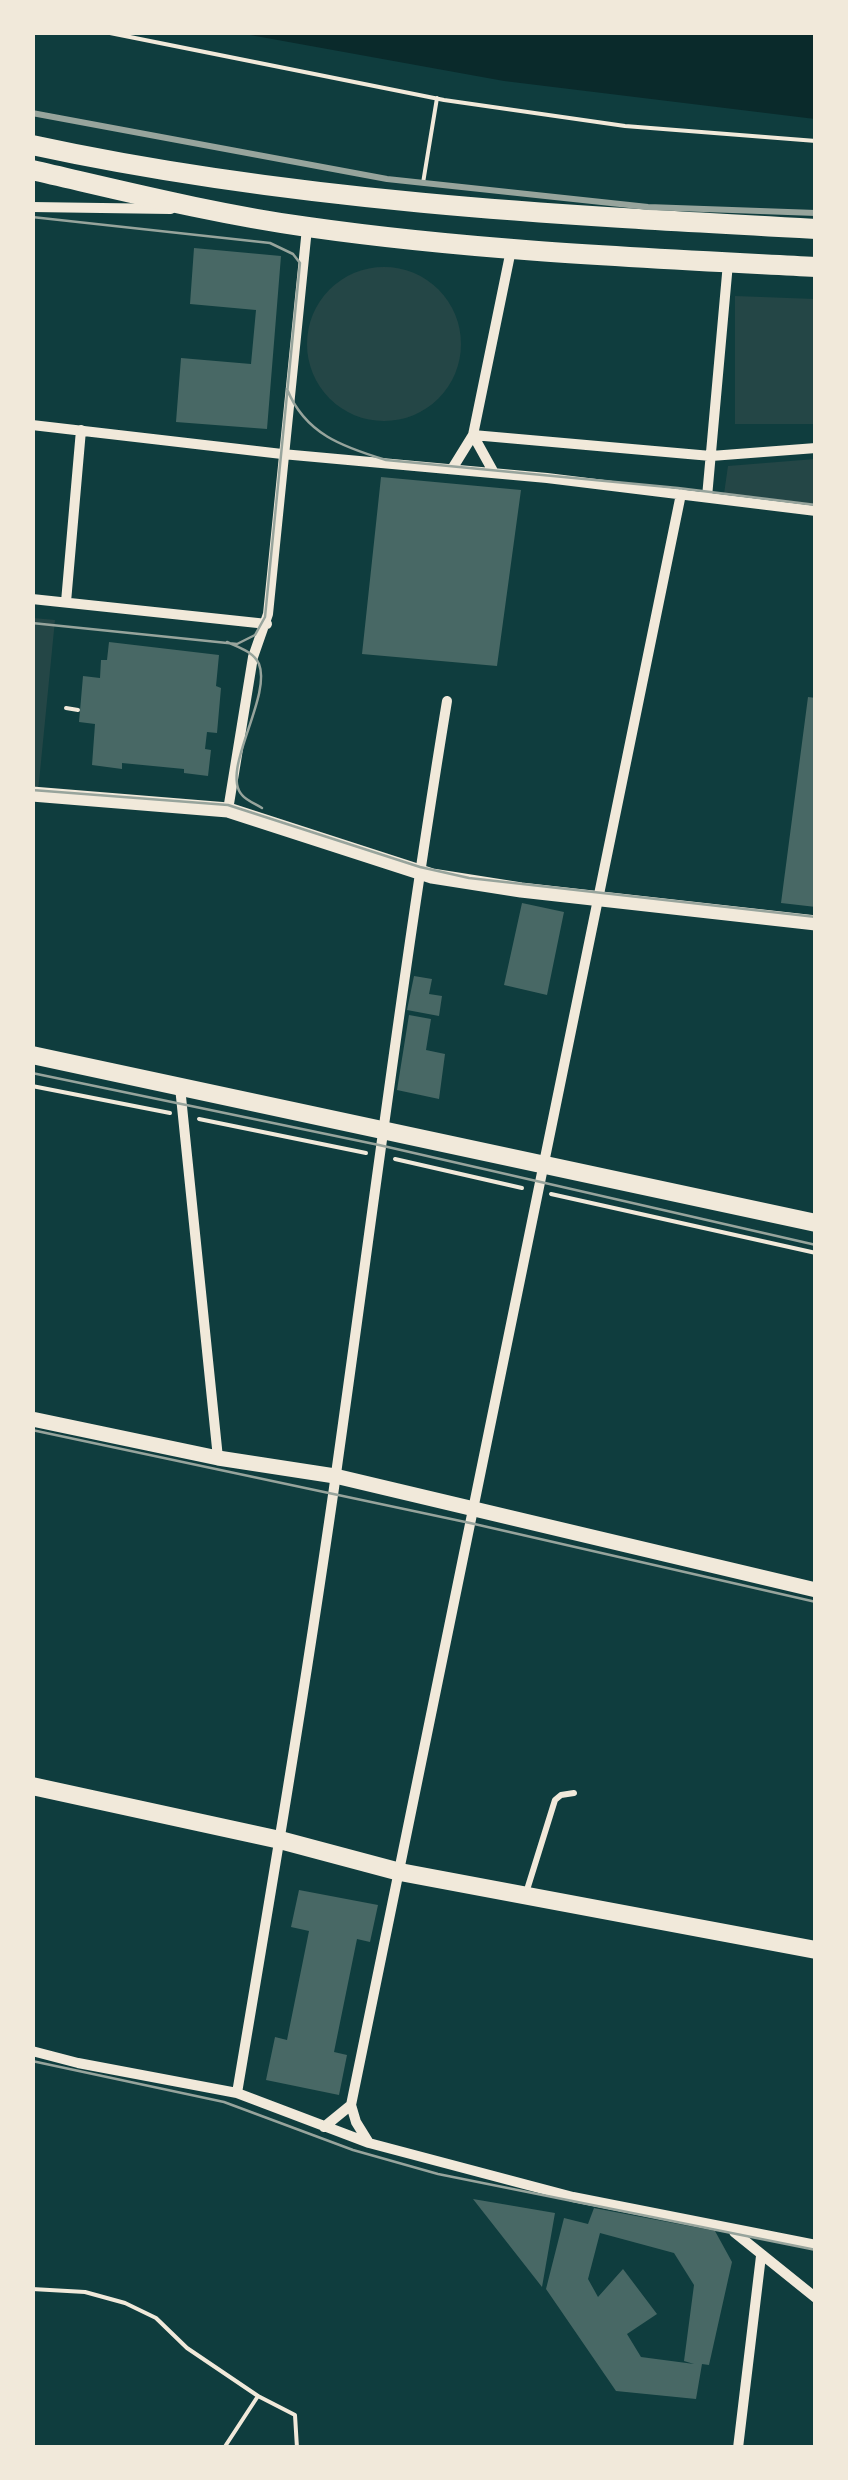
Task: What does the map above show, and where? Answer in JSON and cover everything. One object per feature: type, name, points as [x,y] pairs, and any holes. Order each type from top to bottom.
[{"type":"main road","points":[[32,145],[180,172],[420,204],[816,229]]},
{"type":"main road","points":[[32,170],[202,209],[307,227],[511,250],[816,268]]},
{"type":"main road","points":[[32,1055],[816,1223]]},
{"type":"main road","points":[[32,1786],[280,1840],[400,1872],[816,1950]]},
{"type":"street","points":[[32,207],[202,209]]},
{"type":"street","points":[[228,810],[254,656],[267,624],[307,227]]},
{"type":"street","points":[[452,469],[472,435],[511,250]]},
{"type":"street","points":[[707,497],[728,262]]},
{"type":"street","points":[[32,425],[816,510]]},
{"type":"street","points":[[66,602],[81,430]]},
{"type":"street","points":[[472,435],[711,456],[816,448]]},
{"type":"street","points":[[472,435],[495,473]]},
{"type":"street","points":[[369,2143],[351,2105],[681,494]]},
{"type":"street","points":[[32,599],[267,624]]},
{"type":"street","points":[[237,2093],[335,1476],[378,1156],[447,702]]},
{"type":"street","points":[[32,794],[228,810],[419,873],[521,890],[816,923]]},
{"type":"street","points":[[180,1087],[218,1458]]},
{"type":"street","points":[[32,1419],[218,1458],[335,1476],[816,1590]]},
{"type":"street","points":[[32,2050],[78,2063],[237,2093],[369,2143],[573,2197],[816,2246]]},
{"type":"street","points":[[324,2127],[351,2105]]},
{"type":"street","points":[[734,2231],[816,2298]]},
{"type":"street","points":[[738,2448],[761,2256]]},
{"type":"lane","points":[[525,1896],[555,1800],[561,1794],[574,1793]]},
{"type":"path","points":[[105,32],[437,98],[625,126],[816,141]]},
{"type":"path","points":[[420,204],[437,98]]},
{"type":"path","points":[[66,708],[78,710]]},
{"type":"path","points":[[32,1086],[378,1156],[816,1253]]},
{"type":"path","points":[[32,2289],[84,2292],[125,2303],[156,2318],[188,2348],[295,2416],[297,2448]]},
{"type":"path","points":[[224,2448],[258,2396]]},
{"type":"shaded area","points":[[239,33],[815,33],[815,119],[504,81]]},
{"type":"shaded area","points":[[384,267],[413,273],[438,290],[455,315],[461,344],[455,373],[438,398],[413,415],[384,421],[355,415],[330,398],[313,373],[307,344],[313,315],[330,290],[355,273]]},
{"type":"shaded area","points":[[735,296],[815,299],[815,424],[735,424]]},
{"type":"shaded area","points":[[815,459],[815,504],[724,494],[728,466]]},
{"type":"shaded area","points":[[33,618],[55,620],[38,792],[33,791]]},
{"type":"building","points":[[194,248],[281,256],[267,429],[176,422],[181,358],[251,364],[256,310],[190,304]]},
{"type":"building","points":[[381,477],[521,490],[497,666],[362,654]]},
{"type":"building","points":[[109,642],[219,655],[217,733],[207,732],[205,749],[211,750],[208,776],[184,773],[184,769],[122,763],[122,769],[92,765],[95,724],[79,722],[83,676],[100,678],[101,660],[107,660]]},
{"type":"building","points":[[808,697],[816,698],[816,907],[781,903]]},
{"type":"building","points":[[522,903],[564,912],[547,995],[504,985]]},
{"type":"building","points":[[414,976],[432,979],[429,994],[442,996],[439,1016],[407,1010]]},
{"type":"building","points":[[409,1015],[431,1019],[426,1050],[445,1054],[439,1099],[397,1090]]},
{"type":"building","points":[[299,1890],[378,1905],[370,1942],[357,1939],[334,2052],[347,2055],[339,2095],[266,2080],[275,2037],[287,2040],[309,1931],[291,1927]]},
{"type":"building","points":[[473,2199],[555,2213],[542,2287]]},
{"type":"building","points":[[594,2208],[715,2231],[732,2262],[709,2365],[702,2364],[696,2399],[616,2391],[546,2289],[564,2218],[588,2224]],"holes":[[[600,2233],[674,2253],[694,2285],[684,2361],[694,2364],[641,2357],[627,2334],[657,2314],[623,2269],[598,2297],[588,2279]]]},
{"type":"tram line","points":[[32,217],[270,243],[293,254],[300,263],[265,617],[255,635],[237,644],[32,623]]},
{"type":"tram line","points":[[287,389],[304,417],[327,437],[386,460],[816,505]]},
{"type":"tram line","points":[[227,642],[250,653],[259,664],[259,695],[241,752],[237,784],[244,797],[262,808]]},
{"type":"tram line","points":[[32,790],[228,805],[420,867],[469,878],[816,917]]},
{"type":"tram line","points":[[32,1073],[379,1145],[816,1245]]},
{"type":"tram line","points":[[32,1430],[470,1523],[816,1602]]},
{"type":"tram line","points":[[32,2061],[224,2102],[353,2150],[438,2174],[816,2250]]},
{"type":"railway","points":[[32,113],[387,179],[648,207],[816,213]]}]
